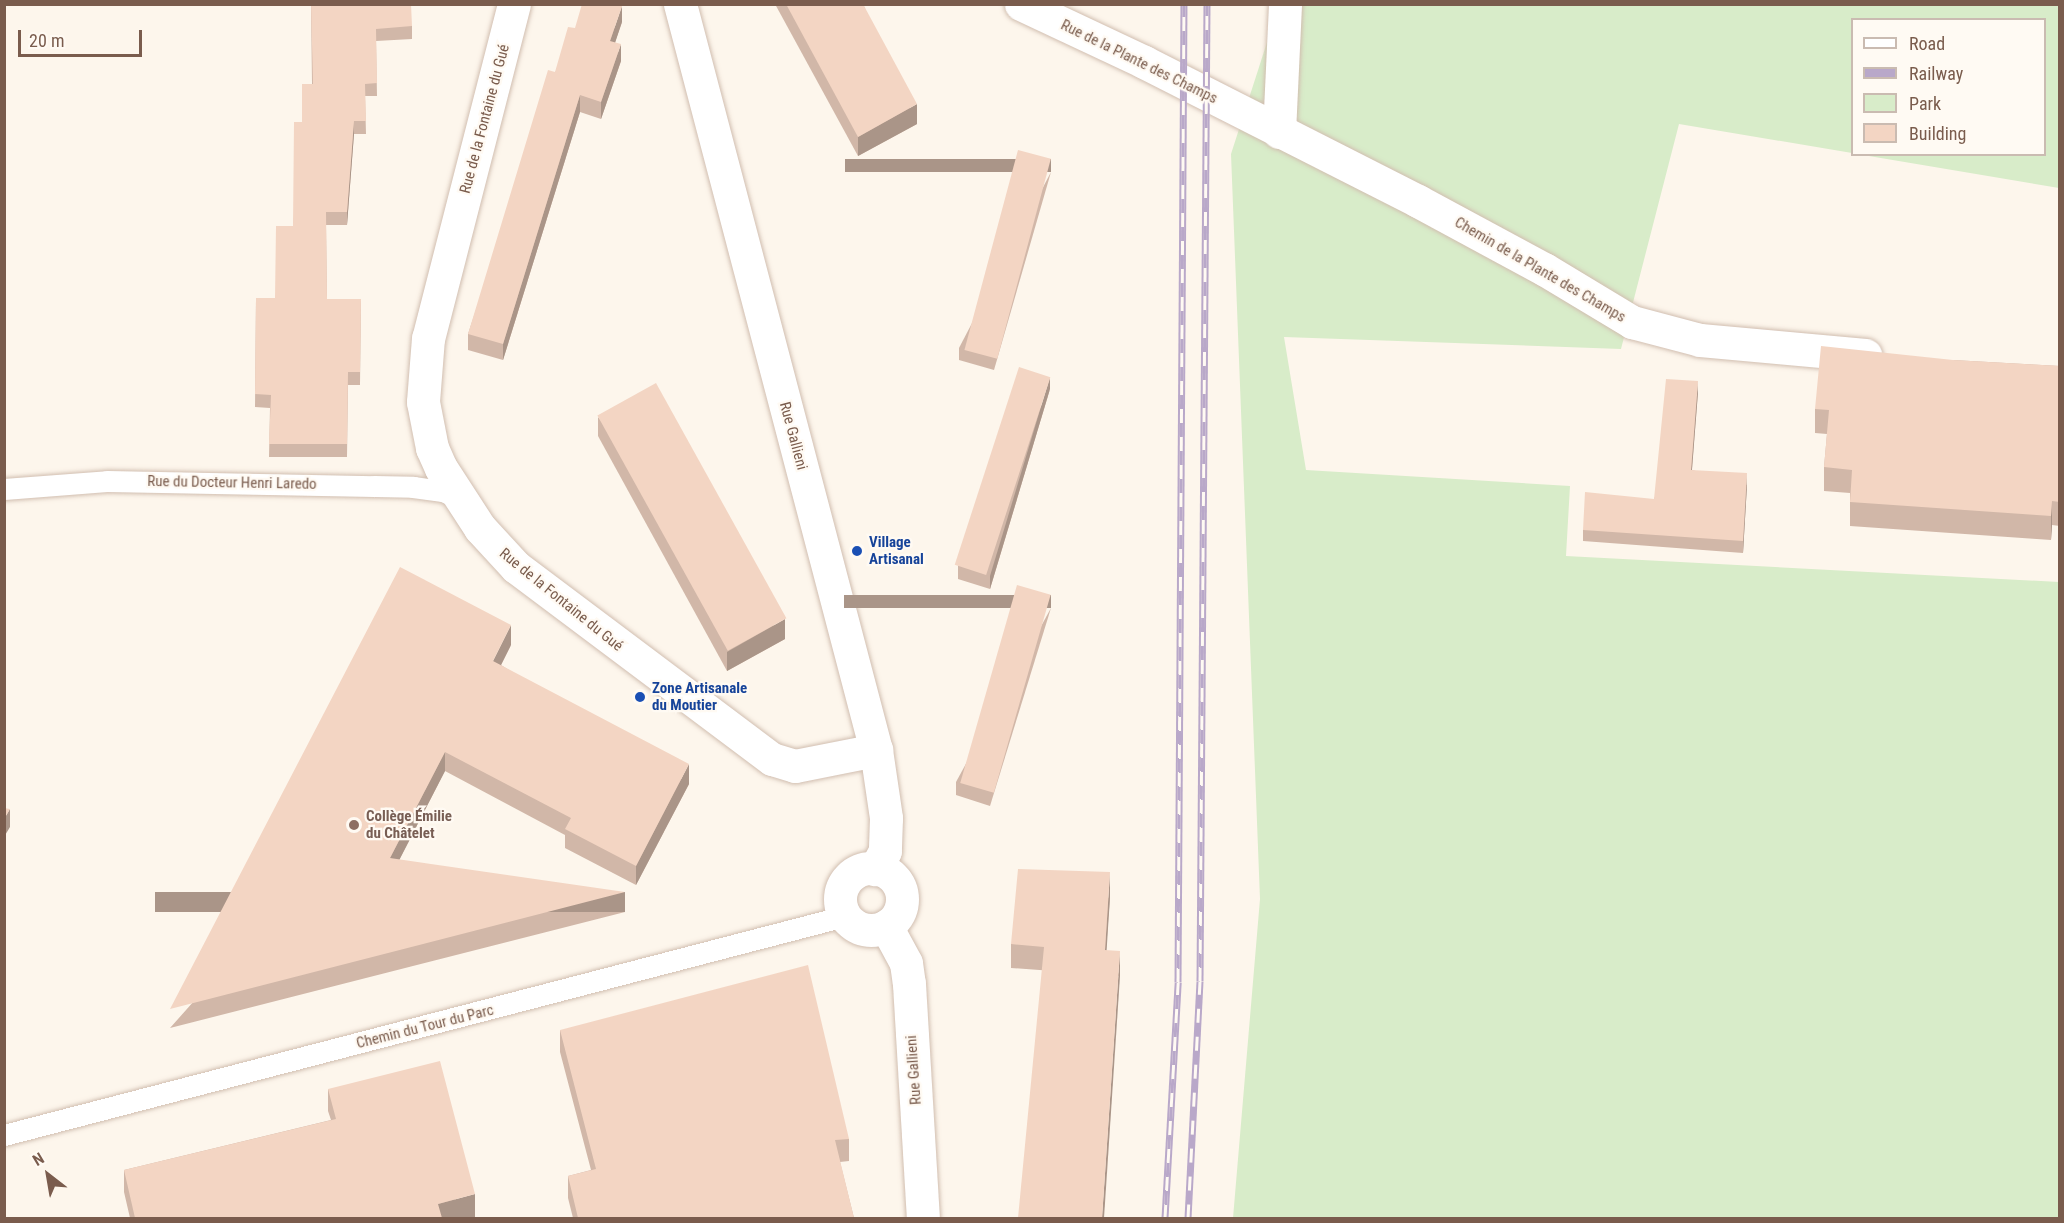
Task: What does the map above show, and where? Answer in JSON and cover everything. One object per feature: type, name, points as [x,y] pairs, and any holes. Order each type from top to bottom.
[{"type":"street","name":"Rue de la Fontaine du Gué","points":[[514,4],[428,338],[422,376],[432,448],[458,498],[516,567],[772,759],[795,766],[876,750]]},
{"type":"street","name":"Rue Gallieni","points":[[680,4],[876,750],[886,818],[885,851],[875,869]]},
{"type":"street","name":"Rue de la Plante des Champs","points":[[1021,4],[1225,104]]},
{"type":"street","points":[[1279,132],[1285,4]]},
{"type":"street","name":"Chemin de la Plante des Champs","points":[[1225,104],[1533,263],[1632,322],[1700,340],[1890,357]]},
{"type":"street","points":[[875,869],[892,877],[901,893],[899,912],[886,926],[868,930],[845,916],[840,897],[842,887],[856,872],[875,869]]},
{"type":"street","name":"Rue Gallieni","points":[[886,926],[906,963],[909,984],[924,1218]]},
{"type":"lane","name":"Rue du Docteur Henri Laredo","points":[[4,489],[107,481],[362,485],[443,491],[458,498]]},
{"type":"lane","name":"Chemin du Tour du Parc","points":[[4,1135],[845,916]]},
{"type":"green space","points":[[1279,5],[2059,5],[2059,188],[1869,156],[2046,156],[2046,18],[1851,18],[1851,153],[1679,124],[1621,349],[1284,337],[1306,470],[1570,486],[1566,556],[2059,582],[2059,1218],[1233,1218],[1260,899],[1231,154]]},
{"type":"building","points":[[311,4],[411,4],[412,26],[376,29],[377,83],[365,84],[366,121],[354,121],[347,212],[326,212],[327,299],[361,299],[360,372],[348,372],[347,444],[269,444],[271,395],[255,394],[256,298],[275,298],[276,226],[293,226],[294,122],[302,122],[302,84],[313,84]]},
{"type":"building","points":[[582,4],[619,4],[622,6],[610,41],[621,44],[601,102],[580,95],[503,344],[468,334],[548,70],[555,72],[568,27],[575,28]]},
{"type":"building","points":[[786,4],[863,4],[917,104],[858,137]]},
{"type":"building","points":[[1018,150],[1051,159],[997,359],[964,350]]},
{"type":"building","points":[[1821,346],[1953,360],[2060,366],[2060,502],[2052,501],[2051,516],[1850,502],[1852,470],[1824,467],[1829,410],[1815,409]]},
{"type":"building","points":[[1019,367],[1050,377],[986,575],[955,565]]},
{"type":"building","points":[[1666,379],[1698,381],[1691,470],[1747,473],[1743,541],[1583,530],[1585,492],[1654,499]]},
{"type":"building","points":[[656,383],[786,618],[728,651],[597,415]]},
{"type":"building","points":[[400,567],[511,625],[493,661],[689,764],[636,866],[565,829],[571,818],[445,752],[390,858],[625,892],[170,1009]]},
{"type":"building","points":[[1017,585],[1051,595],[994,793],[960,783]]},
{"type":"building","points":[[4,808],[10,809],[4,819]]},
{"type":"building","points":[[1018,869],[1110,872],[1105,950],[1120,951],[1102,1218],[1018,1218],[1044,947],[1011,944]]},
{"type":"building","points":[[808,965],[849,1139],[835,1140],[854,1218],[578,1218],[568,1176],[596,1169],[560,1030]]},
{"type":"building","points":[[440,1061],[475,1194],[438,1204],[442,1218],[135,1218],[124,1170],[336,1119],[328,1089]]},
{"type":"railway","points":[[1165,1218],[1178,982],[1184,4]]},
{"type":"railway","points":[[1188,1218],[1200,981],[1207,4]]},
{"type":"place","name":"Village Artisanal","points":[[857,551]]},
{"type":"place","name":"Zone Artisanale du Moutier","points":[[640,697]]},
{"type":"place","name":"Collège Émilie du Châtelet","points":[[354,825]]}]
